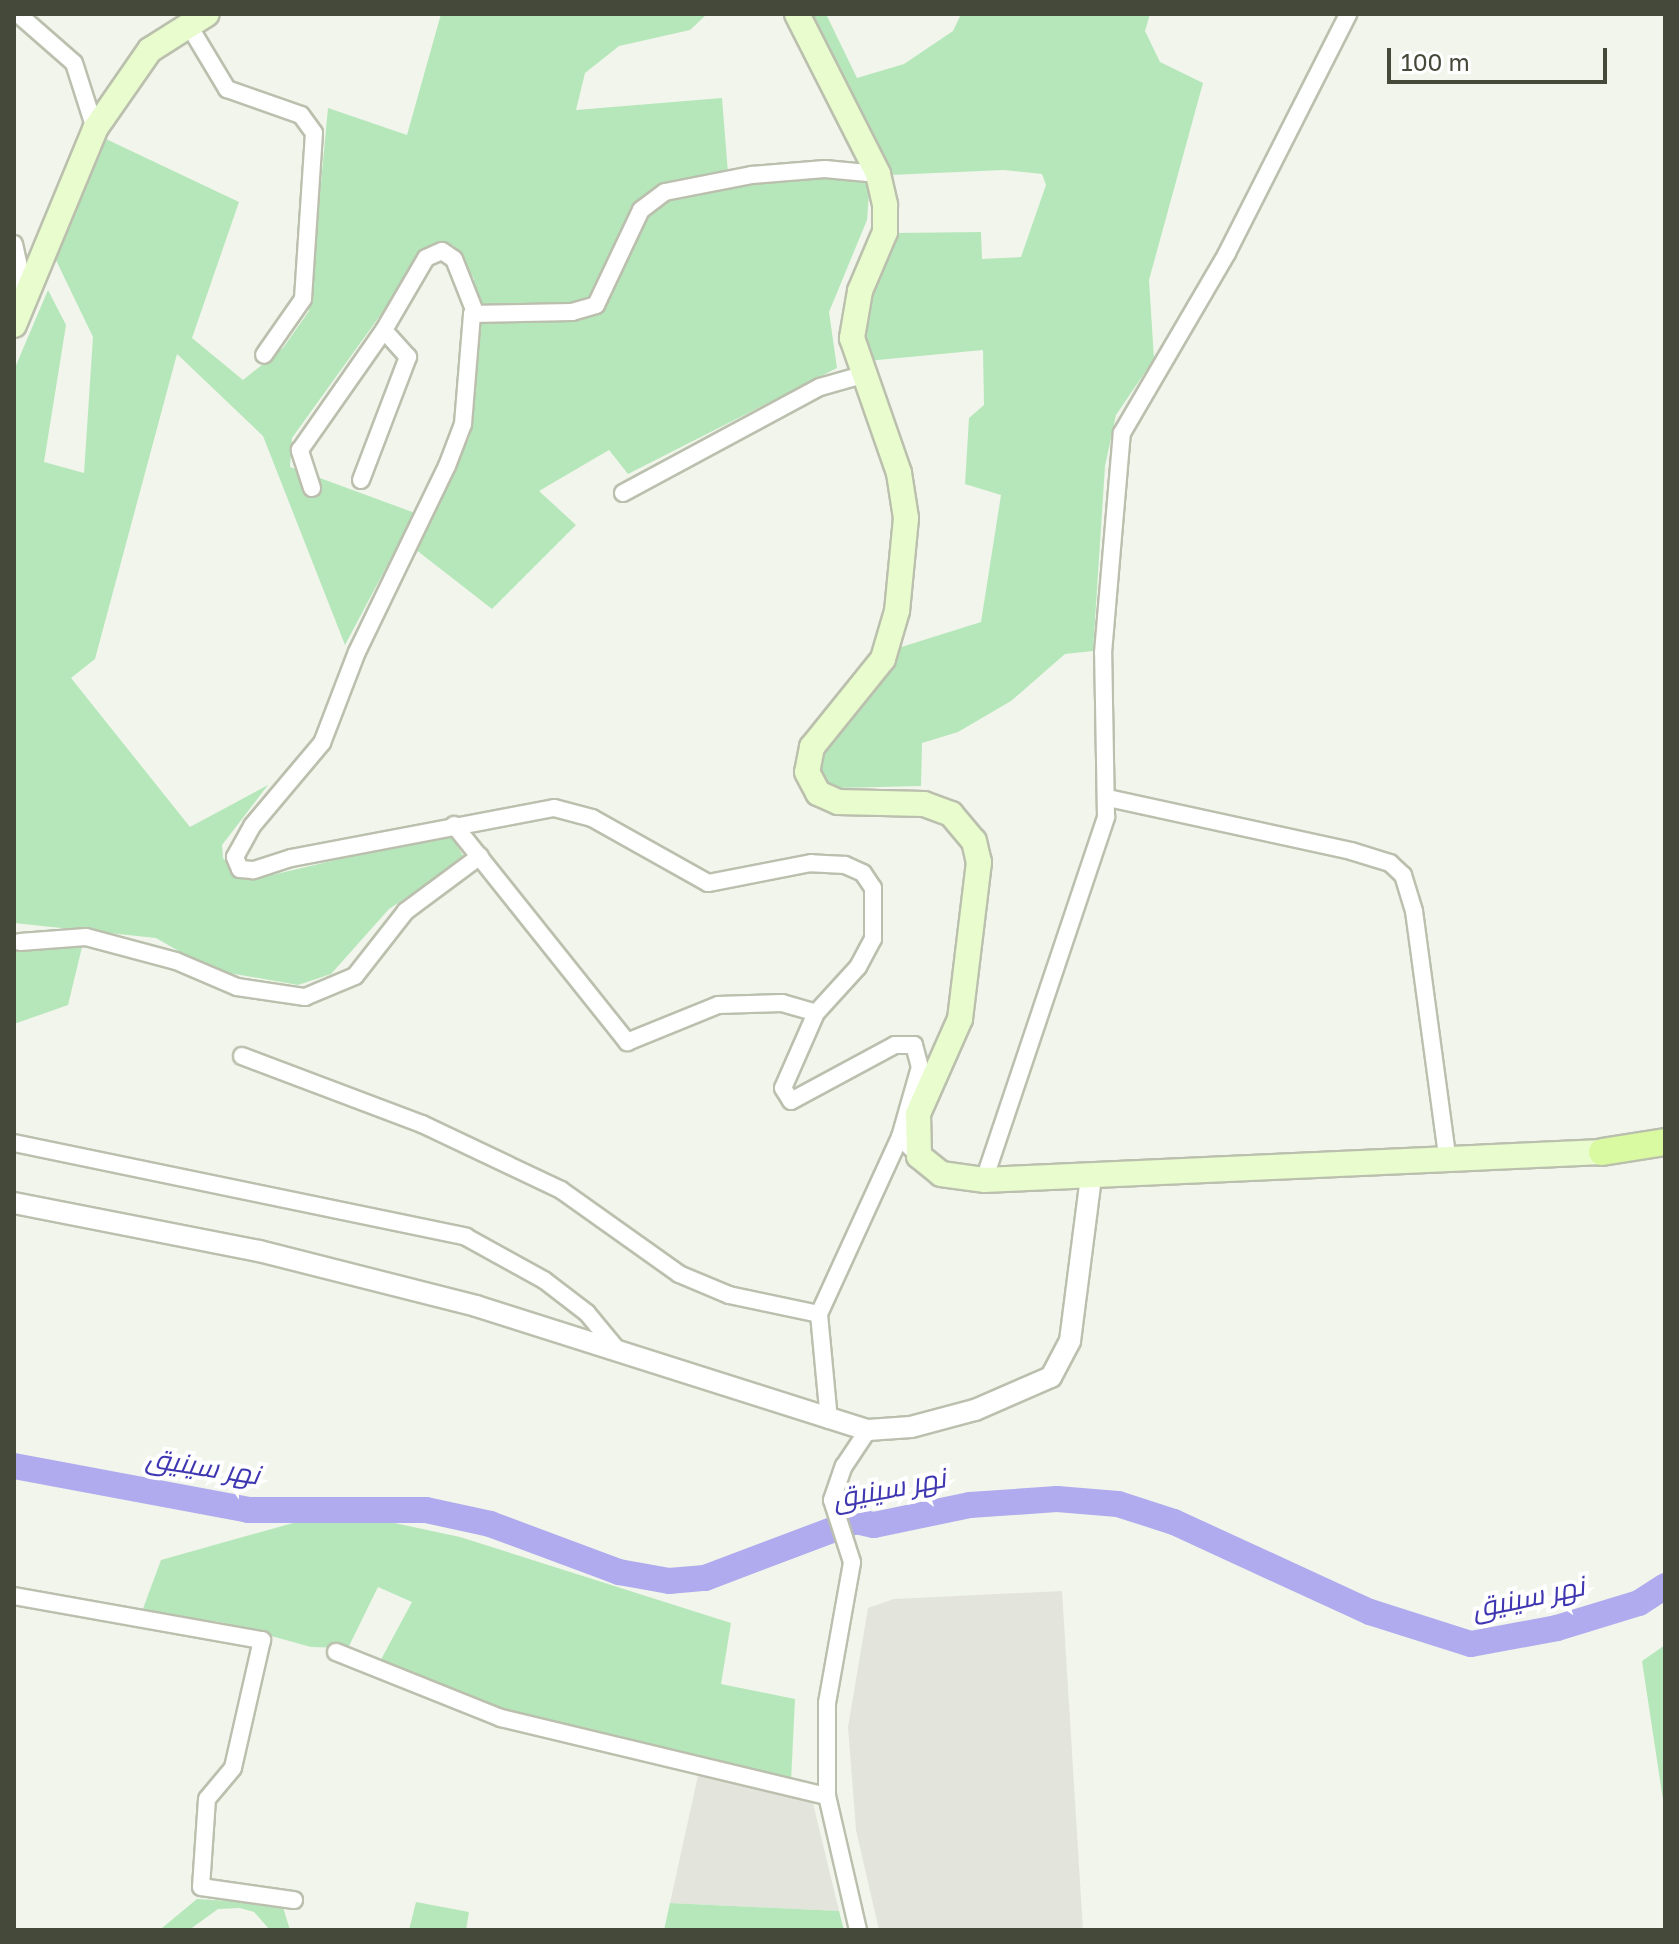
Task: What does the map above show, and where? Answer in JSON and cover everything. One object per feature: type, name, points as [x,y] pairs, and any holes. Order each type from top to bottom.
[{"type":"main road","points":[[797,14],[878,174],[885,232],[854,313],[862,375],[905,501],[897,611],[883,659],[812,747],[806,766],[823,797],[934,807],[951,814],[974,841],[978,887],[970,966],[960,1019],[915,1126],[919,1156],[941,1174],[984,1180],[1447,1155],[1602,1152],[1665,1159]]},
{"type":"main road","points":[[14,325],[95,129],[150,50],[198,19]]},
{"type":"main road","points":[[1602,1152],[1665,1142]]},
{"type":"street","points":[[18,14],[74,63],[95,129]]},
{"type":"street","points":[[984,1180],[999,1122],[1072,926],[1108,798],[1103,653],[1122,433],[1227,253],[1348,14]]},
{"type":"street","points":[[198,19],[227,89],[301,115],[314,133],[303,299],[264,355]]},
{"type":"street","points":[[475,312],[572,312],[596,305],[641,210],[665,192],[796,172],[878,174]]},
{"type":"street","points":[[14,244],[26,296]]},
{"type":"street","points":[[312,488],[300,450],[384,330],[434,251],[454,259],[475,312]]},
{"type":"street","points":[[475,312],[468,323],[463,424],[447,466],[357,652],[332,725],[247,833],[236,864],[253,870],[537,808],[571,810],[708,883],[811,863],[855,868],[873,888],[873,939],[858,967],[816,1013],[793,1057],[786,1099],[814,1091],[909,1043],[921,1060],[900,1137],[819,1314],[829,1420]]},
{"type":"street","points":[[361,480],[408,357],[384,330]]},
{"type":"street","points":[[623,493],[820,387],[862,375]]},
{"type":"street","points":[[1108,798],[1351,851],[1390,863],[1403,875],[1414,911],[1447,1155]]},
{"type":"street","points":[[454,825],[627,1042],[718,1005],[782,1003],[816,1013]]},
{"type":"street","points":[[20,942],[96,939],[176,961],[237,987],[305,997],[355,976],[406,911],[480,856]]},
{"type":"street","points":[[242,1056],[422,1124],[548,1183],[679,1274],[729,1295],[819,1314]]},
{"type":"street","points":[[900,1137],[919,1156]]},
{"type":"street","points":[[14,1143],[466,1237],[544,1280],[587,1313],[620,1353]]},
{"type":"street","points":[[14,1203],[357,1275],[868,1430],[911,1427],[975,1410],[1051,1377],[1070,1341],[1091,1176]]},
{"type":"street","points":[[858,1930],[827,1796],[827,1703],[852,1562],[833,1511],[836,1483],[868,1430]]},
{"type":"street","points":[[14,1596],[262,1640],[233,1768],[207,1799],[201,1887],[294,1900]]},
{"type":"street","points":[[336,1652],[501,1718],[827,1796]]},
{"type":"shaded area","points":[[1062,1591],[1083,1930],[879,1930],[856,1830],[848,1727],[868,1608],[894,1599]]},
{"type":"shaded area","points":[[699,1771],[811,1795],[839,1911],[670,1903]]},
{"type":"green space","points":[[441,14],[707,14],[690,30],[619,46],[585,73],[576,110],[722,98],[728,173],[870,179],[867,220],[829,312],[837,368],[628,474],[609,450],[539,491],[576,525],[492,609],[415,549],[470,436],[476,327],[474,279],[453,245],[430,246],[292,438],[290,467],[415,513],[345,645],[263,436],[177,354],[95,659],[71,678],[190,827],[268,785],[222,845],[223,858],[239,876],[251,880],[450,833],[465,859],[389,909],[331,974],[298,985],[212,970],[156,938],[14,923],[14,370],[48,290],[66,325],[44,462],[84,473],[93,337],[54,256],[106,139],[239,202],[192,338],[243,380],[283,348],[309,311],[328,108],[407,135]]},
{"type":"green space","points":[[811,14],[826,14],[857,78],[904,64],[953,31],[961,14],[1150,14],[1145,31],[1160,62],[1203,83],[1149,280],[1154,359],[1116,415],[1105,466],[1093,651],[1065,654],[1011,701],[958,732],[922,743],[921,786],[836,788],[821,783],[814,761],[895,649],[981,622],[1001,495],[965,484],[969,418],[984,405],[983,350],[867,361],[859,325],[894,233],[981,232],[982,259],[1021,257],[1046,185],[1042,174],[1004,170],[890,175]]},
{"type":"green space","points":[[57,945],[82,947],[68,1005],[14,1024],[14,951]]},
{"type":"green space","points":[[385,1521],[460,1537],[731,1623],[721,1684],[795,1699],[791,1782],[513,1716],[378,1665],[412,1602],[378,1587],[348,1648],[311,1647],[221,1622],[141,1614],[161,1560],[293,1523]]},
{"type":"green space","points":[[1665,1645],[1665,1813],[1642,1661]]},
{"type":"green space","points":[[197,1899],[282,1904],[290,1930],[270,1930],[254,1912],[240,1908],[218,1909],[189,1930],[112,1930],[162,1928]]},
{"type":"green space","points":[[416,1902],[469,1912],[466,1930],[409,1930]]},
{"type":"green space","points":[[670,1903],[839,1911],[844,1930],[664,1930]]},
{"type":"waterway","name":"نهر سينيق","points":[[14,1466],[248,1510],[426,1510],[490,1524],[619,1572],[669,1581],[705,1578],[856,1521],[874,1525],[970,1505],[1057,1499],[1118,1504],[1174,1522],[1370,1612],[1471,1644],[1557,1628],[1639,1603],[1665,1586]]}]
